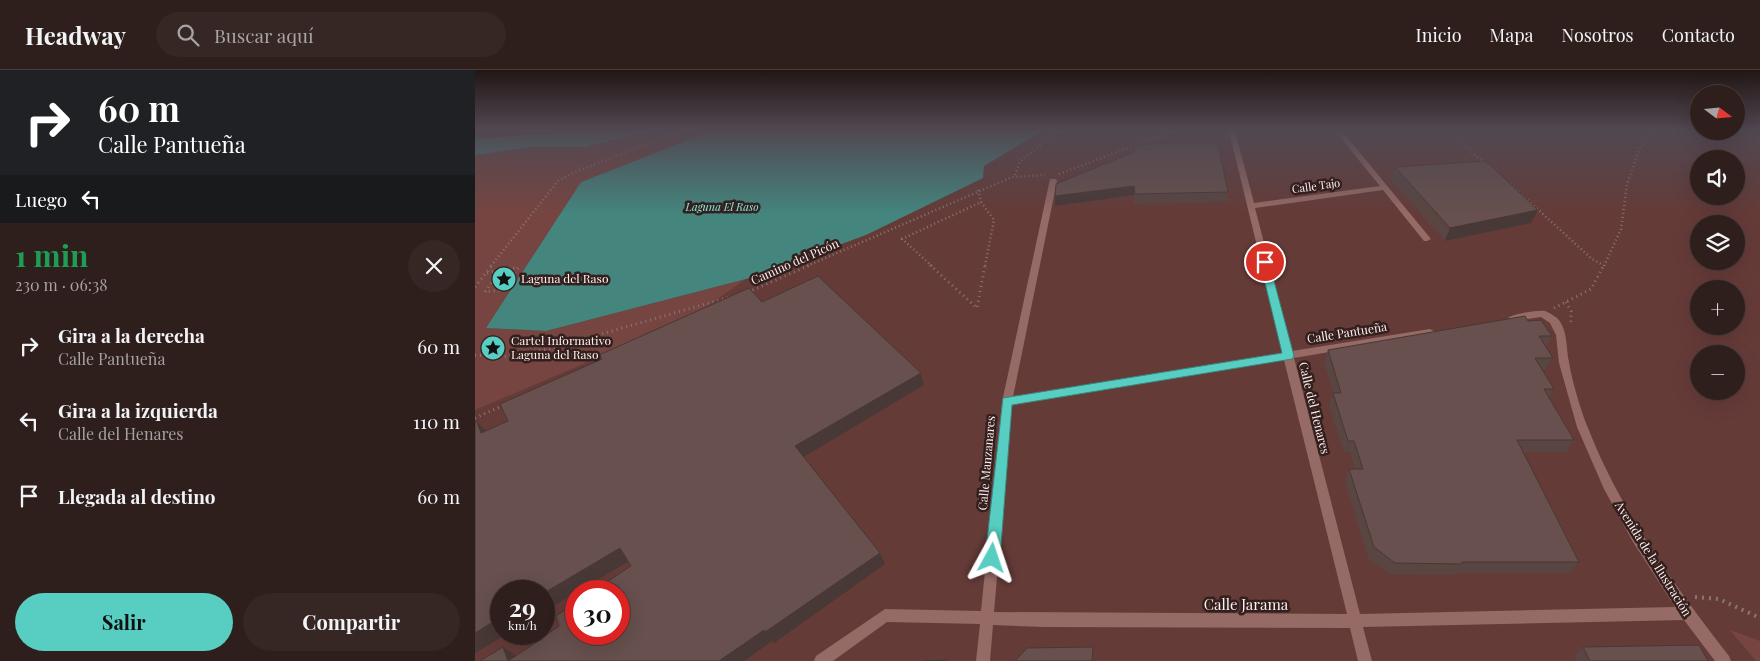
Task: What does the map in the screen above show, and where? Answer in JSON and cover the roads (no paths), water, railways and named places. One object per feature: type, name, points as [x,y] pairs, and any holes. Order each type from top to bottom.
[{"type":"street","name":"Calle del Henares","points":[[1239,159],[1365,661]]},
{"type":"street","points":[[1360,159],[1427,239]]},
{"type":"street","name":"Calle Manzanares","points":[[983,661],[1007,402],[1052,177]]},
{"type":"street","name":"Calle Tajo","points":[[1251,206],[1384,188]]},
{"type":"street","name":"Avenida de la Ilustración","points":[[1503,320],[1543,314],[1554,321],[1561,335],[1564,362],[1582,427],[1610,490],[1637,538],[1690,608],[1724,661]]},
{"type":"street","name":"Calle Pantueña","points":[[1007,402],[1445,330]]},
{"type":"street","name":"Calle Jarama","points":[[821,661],[885,614],[1045,620],[1356,621],[1690,608]]},
{"type":"water","name":"Laguna El Raso","points":[[641,159],[996,159],[984,166],[983,178],[866,235],[746,279],[546,331],[486,328],[581,182]]},
{"type":"place","name":"Laguna del Raso","points":[[504,279]]},
{"type":"place","name":"Cartel Informativo Laguna del Raso","points":[[493,348]]}]
